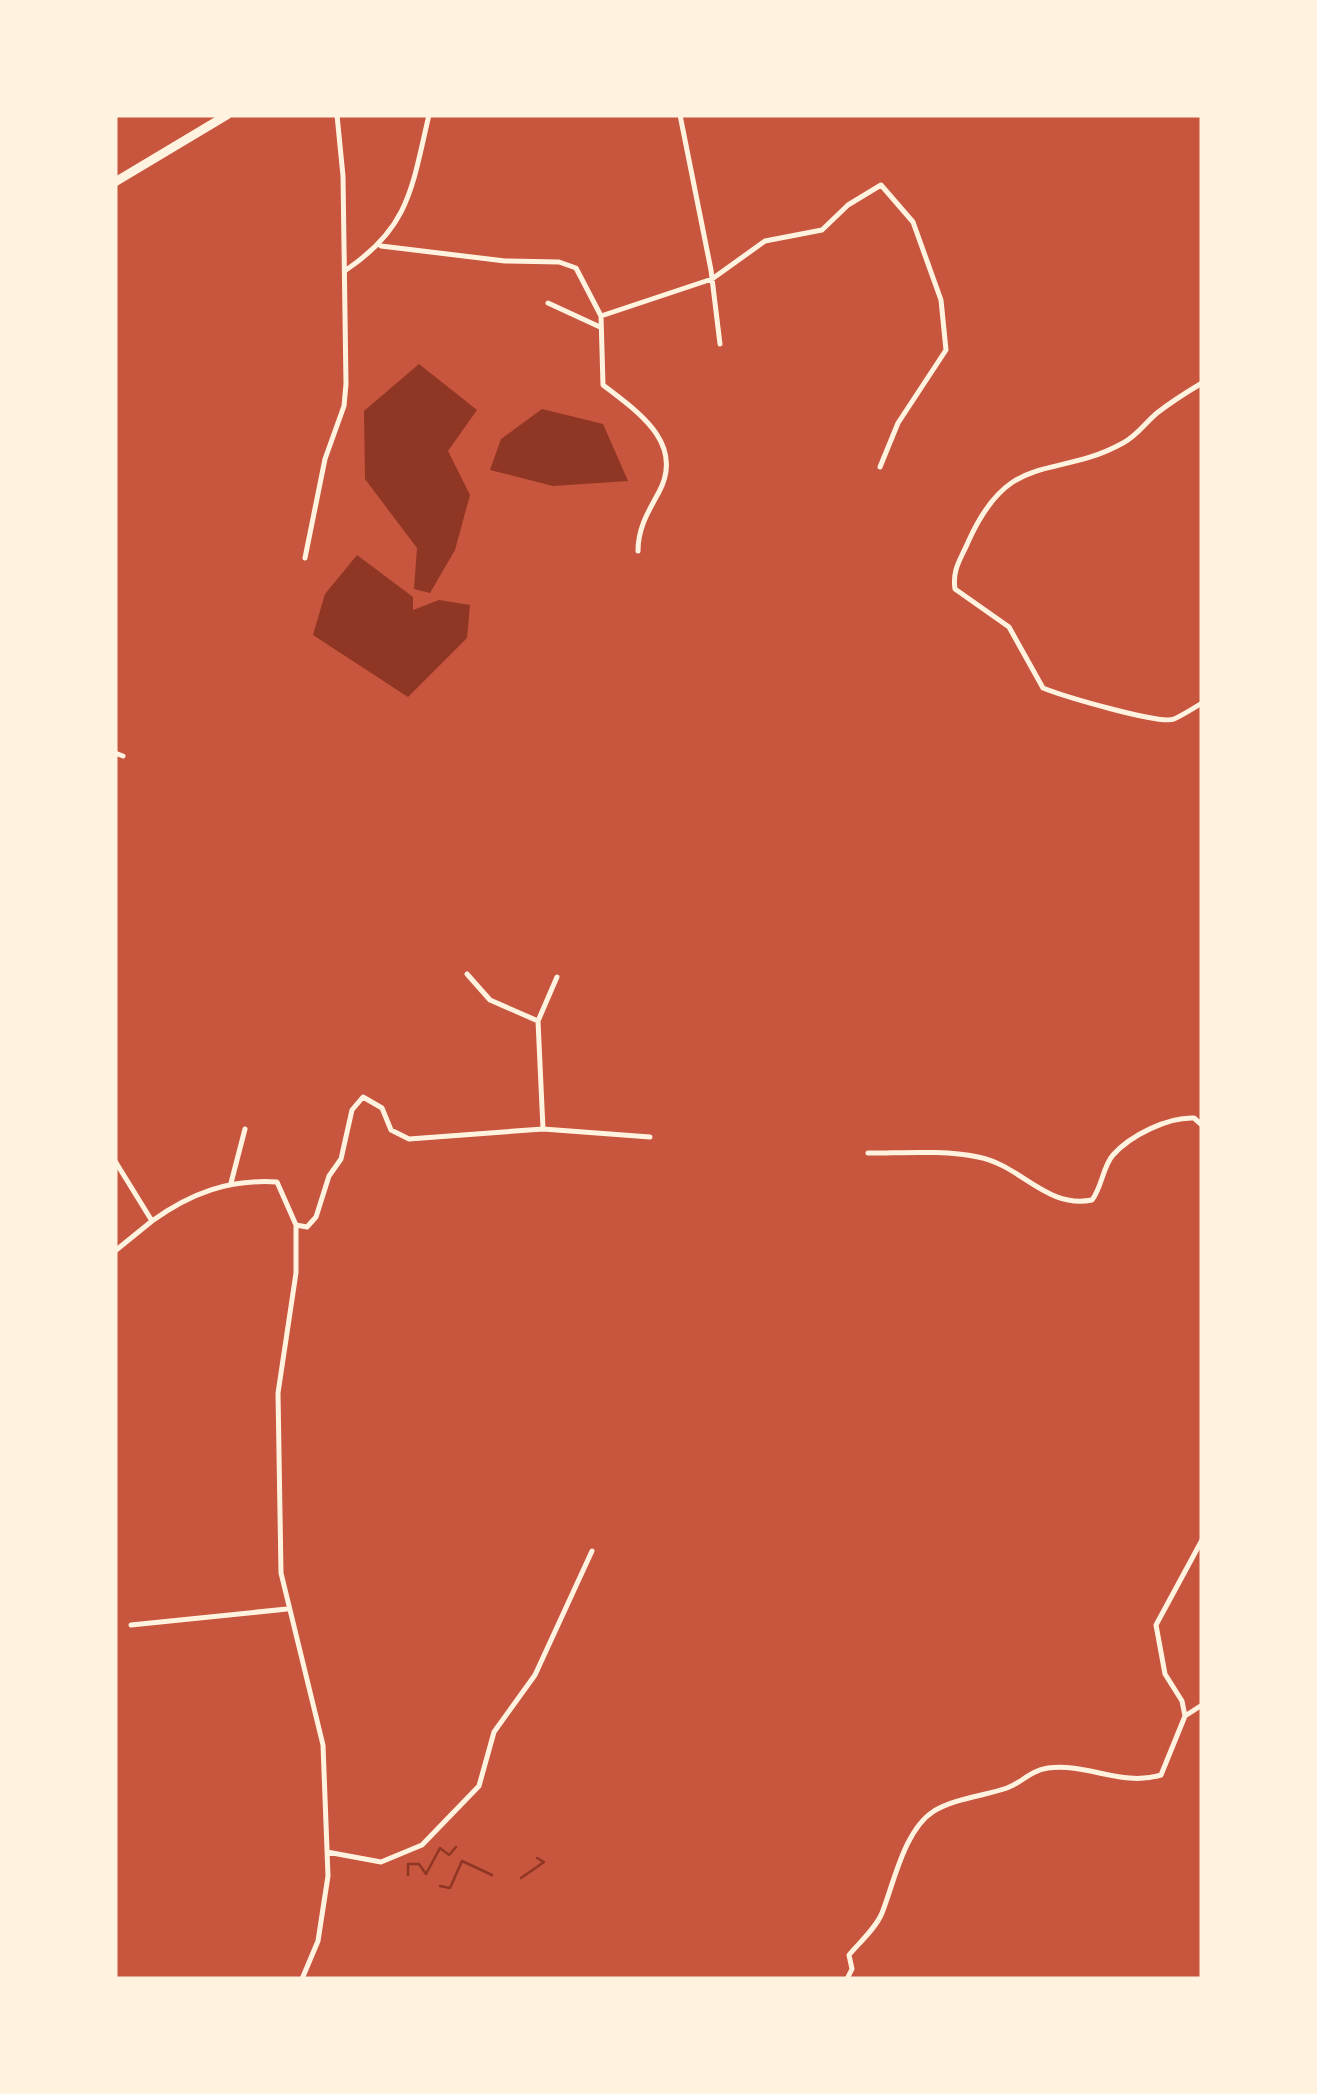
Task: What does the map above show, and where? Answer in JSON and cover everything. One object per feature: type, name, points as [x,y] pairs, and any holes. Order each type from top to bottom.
[{"type":"highway","points":[[115,182],[227,115]]},
{"type":"street","points":[[305,558],[325,459],[344,406],[346,270],[337,115]]},
{"type":"street","points":[[346,270],[381,246],[402,212],[429,115]]},
{"type":"street","points":[[680,115],[712,280],[720,344]]},
{"type":"street","points":[[601,316],[712,280],[765,241],[832,224],[848,205],[881,184],[907,210],[941,300],[946,350],[898,423],[880,467]]},
{"type":"street","points":[[381,246],[505,261],[560,262],[576,268],[601,316],[604,384],[660,436],[668,461],[662,486],[642,523],[638,551]]},
{"type":"street","points":[[548,303],[601,328]]},
{"type":"street","points":[[1202,383],[1156,414],[1129,441],[1091,456],[1038,468],[1001,492],[987,503],[952,572],[955,590],[1009,627],[1043,688],[1103,710],[1119,707],[1136,715],[1173,721],[1202,703]]},
{"type":"street","points":[[467,974],[490,1000],[538,1021]]},
{"type":"street","points":[[542,1129],[538,1021],[557,976]]},
{"type":"street","points":[[296,1225],[306,1226],[316,1217],[329,1176],[342,1159],[352,1110],[363,1097],[382,1108],[392,1130],[409,1139],[542,1129],[650,1137]]},
{"type":"street","points":[[868,1153],[976,1156],[1006,1164],[1065,1202],[1083,1202],[1092,1200],[1101,1189],[1111,1156],[1148,1131],[1179,1118],[1194,1118],[1202,1125]]},
{"type":"street","points":[[231,1183],[245,1129]]},
{"type":"street","points":[[115,1161],[152,1221]]},
{"type":"street","points":[[115,1251],[152,1221],[203,1192],[231,1183],[277,1182],[296,1225],[296,1273],[278,1393],[281,1573],[323,1745],[327,1852],[318,1941],[302,1979]]},
{"type":"street","points":[[847,1979],[852,1968],[848,1955],[880,1916],[891,1882],[929,1814],[982,1792],[1004,1789],[1026,1773],[1043,1769],[1082,1768],[1130,1780],[1161,1775],[1185,1716],[1182,1702],[1166,1674],[1156,1625],[1202,1540]]},
{"type":"street","points":[[327,1852],[380,1862],[422,1845],[479,1786],[494,1732],[534,1675],[592,1551]]},
{"type":"street","points":[[131,1625],[288,1609]]},
{"type":"street","points":[[1185,1716],[1202,1705]]},
{"type":"shaded area","points":[[419,364],[477,410],[448,451],[470,495],[455,550],[430,593],[414,589],[417,548],[365,479],[364,411]]},
{"type":"shaded area","points":[[542,409],[603,424],[628,481],[553,486],[490,470],[501,439]]},
{"type":"shaded area","points":[[357,555],[413,597],[413,610],[439,600],[470,605],[467,638],[408,697],[313,635],[325,594]]},
{"type":"waterway","points":[[408,1875],[408,1864],[419,1864],[426,1874],[440,1848],[449,1855],[456,1847]]},
{"type":"waterway","points":[[521,1878],[544,1862],[537,1858]]},
{"type":"waterway","points":[[440,1886],[450,1888],[462,1861],[492,1875]]}]
